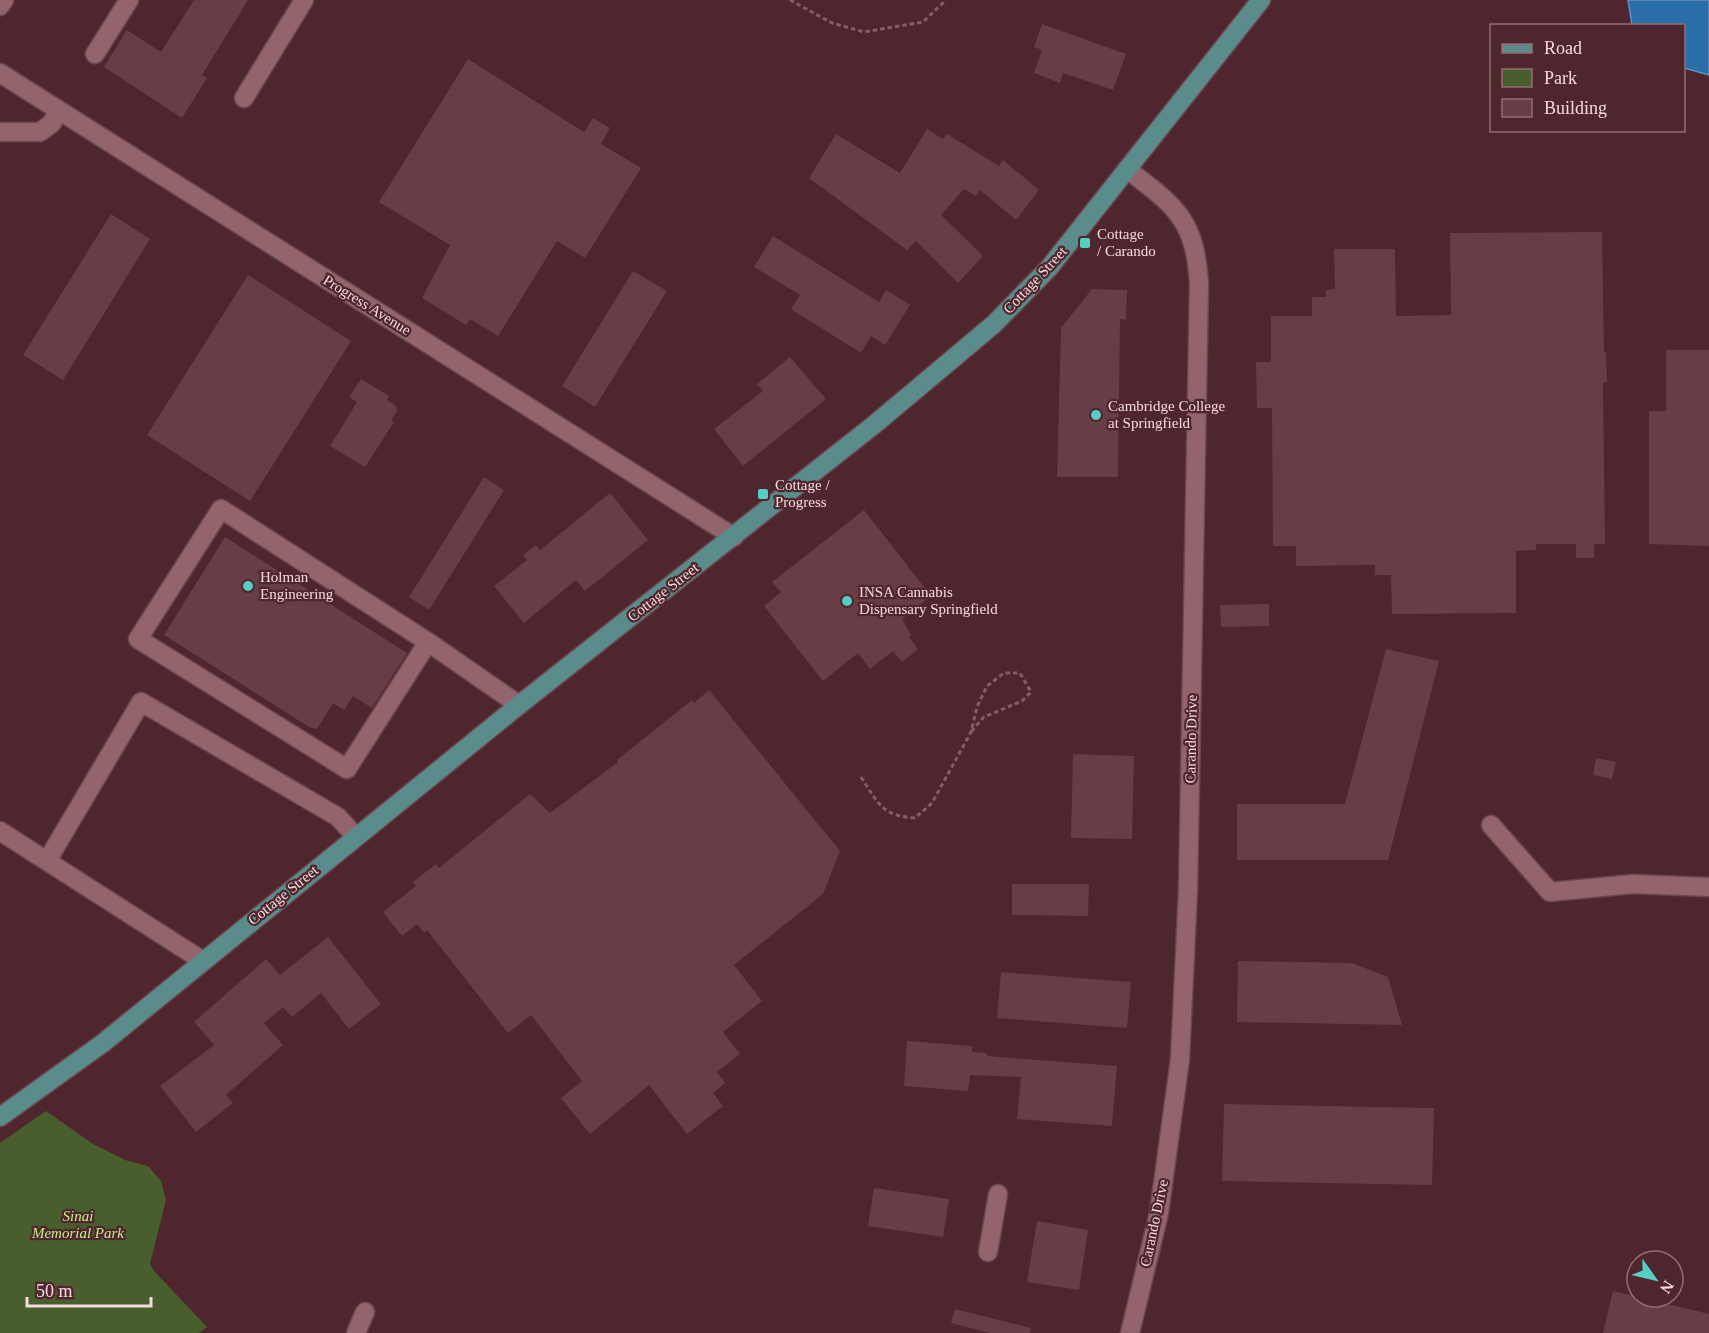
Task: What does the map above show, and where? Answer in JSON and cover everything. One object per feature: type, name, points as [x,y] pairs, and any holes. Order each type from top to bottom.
[{"type":"main road","name":"Cottage Street","points":[[0,1117],[102,1043],[519,705],[734,537],[920,387],[994,324],[1049,268],[1261,0]]},
{"type":"street","points":[[0,6],[4,0]]},
{"type":"street","points":[[95,54],[129,0]]},
{"type":"street","points":[[244,98],[304,0]]},
{"type":"street","name":"Progress Avenue","points":[[0,73],[734,537]]},
{"type":"street","points":[[0,132],[40,132],[52,123],[58,111]]},
{"type":"street","name":"Carando Drive","points":[[1127,169],[1164,198],[1184,220],[1196,247],[1199,284],[1188,890],[1181,1047],[1159,1213],[1130,1333]]},
{"type":"street","points":[[428,642],[347,769],[138,639],[221,508],[428,642],[519,705]]},
{"type":"street","points":[[47,861],[141,702],[338,818],[356,837]]},
{"type":"street","points":[[1491,825],[1550,892],[1633,884],[1709,887]]},
{"type":"street","points":[[0,831],[203,961]]},
{"type":"street","points":[[988,1252],[998,1194]]},
{"type":"street","points":[[356,1333],[365,1312]]},
{"type":"path","points":[[790,0],[832,23],[864,32],[923,22],[946,0]]},
{"type":"path","points":[[861,777],[879,803],[895,817],[915,818],[932,803],[971,732],[987,686],[1004,673],[1020,673],[1031,692],[1022,701],[984,717],[971,732]]},
{"type":"green space","name":"Sinai Memorial Park","points":[[46,1111],[93,1144],[125,1160],[148,1166],[161,1181],[166,1200],[150,1264],[207,1327],[199,1333],[0,1333],[0,1143]]},
{"type":"water","points":[[1628,0],[1709,0],[1709,75],[1685,68],[1685,24],[1632,24]]},
{"type":"building","points":[[194,0],[248,0],[202,75],[207,78],[182,118],[104,67],[127,30],[161,52]]},
{"type":"building","points":[[1042,24],[1126,54],[1113,90],[1063,73],[1060,83],[1034,73],[1042,50],[1034,47]]},
{"type":"building","points":[[468,59],[584,132],[593,118],[610,128],[601,144],[641,168],[585,258],[557,241],[498,336],[470,319],[466,325],[422,298],[450,245],[379,202]]},
{"type":"building","points":[[927,129],[943,139],[947,134],[999,166],[1003,160],[1039,190],[1016,220],[980,190],[976,196],[964,189],[941,215],[983,256],[958,283],[916,241],[907,250],[809,178],[836,134],[900,173]]},
{"type":"building","points":[[111,214],[150,239],[63,380],[23,355]]},
{"type":"building","points":[[1602,232],[1604,352],[1606,352],[1607,382],[1603,382],[1605,544],[1594,544],[1594,558],[1576,558],[1576,544],[1536,544],[1536,550],[1516,551],[1516,613],[1392,614],[1391,575],[1375,575],[1375,565],[1296,566],[1296,546],[1273,546],[1272,408],[1257,408],[1256,362],[1271,362],[1271,316],[1312,316],[1312,297],[1326,297],[1326,290],[1335,289],[1334,249],[1395,249],[1396,316],[1451,315],[1450,233]]},
{"type":"building","points":[[773,236],[879,302],[886,290],[910,305],[885,345],[871,336],[861,353],[791,309],[800,295],[754,267]]},
{"type":"building","points":[[633,271],[667,291],[595,407],[562,386]]},
{"type":"building","points":[[248,275],[351,341],[250,501],[147,435]]},
{"type":"building","points":[[1092,289],[1127,290],[1126,320],[1120,319],[1118,477],[1057,477],[1061,328]]},
{"type":"building","points":[[1666,350],[1709,350],[1709,546],[1649,544],[1649,411],[1666,411]]},
{"type":"building","points":[[790,357],[826,399],[743,466],[714,429],[763,391],[757,384]]},
{"type":"building","points":[[361,379],[389,396],[387,400],[396,406],[397,411],[391,420],[394,422],[365,467],[330,446],[357,402],[349,397]]},
{"type":"building","points":[[484,477],[504,490],[429,610],[409,597]]},
{"type":"building","points":[[610,493],[648,540],[585,591],[576,580],[524,623],[494,586],[527,560],[523,555],[536,545],[540,550]]},
{"type":"building","points":[[864,510],[931,596],[902,619],[911,635],[909,637],[918,649],[902,662],[893,651],[870,669],[858,653],[823,681],[764,606],[781,592],[772,582]]},
{"type":"building","name":"Holman Engineering","points":[[225,537],[407,653],[372,708],[353,696],[344,710],[333,703],[317,729],[309,727],[164,635]]},
{"type":"building","points":[[1269,604],[1269,626],[1221,627],[1220,605]]},
{"type":"building","points":[[1386,649],[1439,661],[1388,860],[1237,860],[1237,804],[1345,804]]},
{"type":"building","points":[[709,690],[840,851],[823,894],[734,965],[762,1001],[723,1032],[740,1054],[717,1072],[725,1083],[713,1093],[723,1106],[687,1134],[649,1085],[590,1134],[561,1098],[582,1081],[531,1015],[508,1033],[427,930],[424,933],[417,924],[402,936],[383,912],[416,886],[413,882],[436,864],[439,868],[530,794],[550,813],[618,762],[617,760],[692,700],[694,703]]},
{"type":"building","points":[[1073,754],[1134,756],[1132,839],[1071,838]]},
{"type":"building","points":[[1596,758],[1616,762],[1612,779],[1593,775]]},
{"type":"building","points":[[1012,884],[1089,884],[1088,916],[1012,915]]},
{"type":"building","points":[[328,937],[381,1004],[349,1029],[321,993],[292,1017],[283,1007],[264,1023],[283,1045],[226,1095],[233,1103],[196,1132],[160,1086],[214,1045],[194,1022],[266,959],[280,975]]},
{"type":"building","points":[[1238,961],[1352,963],[1388,977],[1402,1025],[1237,1022]]},
{"type":"building","points":[[1001,972],[1131,982],[1127,1028],[997,1018]]},
{"type":"building","points":[[907,1041],[972,1046],[972,1052],[987,1053],[987,1056],[1117,1066],[1112,1126],[1017,1119],[1021,1077],[970,1075],[968,1091],[904,1086]]},
{"type":"building","points":[[1224,1104],[1434,1108],[1432,1185],[1222,1181]]},
{"type":"building","points":[[874,1188],[949,1199],[943,1237],[868,1226]]},
{"type":"building","points":[[1037,1221],[1088,1230],[1079,1290],[1027,1282]]},
{"type":"building","points":[[1613,1291],[1625,1294],[1625,1309],[1685,1308],[1709,1314],[1709,1333],[1603,1333]]},
{"type":"building","points":[[955,1309],[1031,1328],[1030,1333],[990,1333],[951,1323]]},
{"type":"place","name":"Cottage / Carando","points":[[1085,243]]},
{"type":"place","name":"Cambridge College at Springfield","points":[[1096,415]]},
{"type":"place","name":"Cottage / Progress","points":[[763,494]]},
{"type":"place","name":"Holman Engineering","points":[[248,586]]},
{"type":"place","name":"INSA Cannabis Dispensary Springfield","points":[[847,601]]}]
